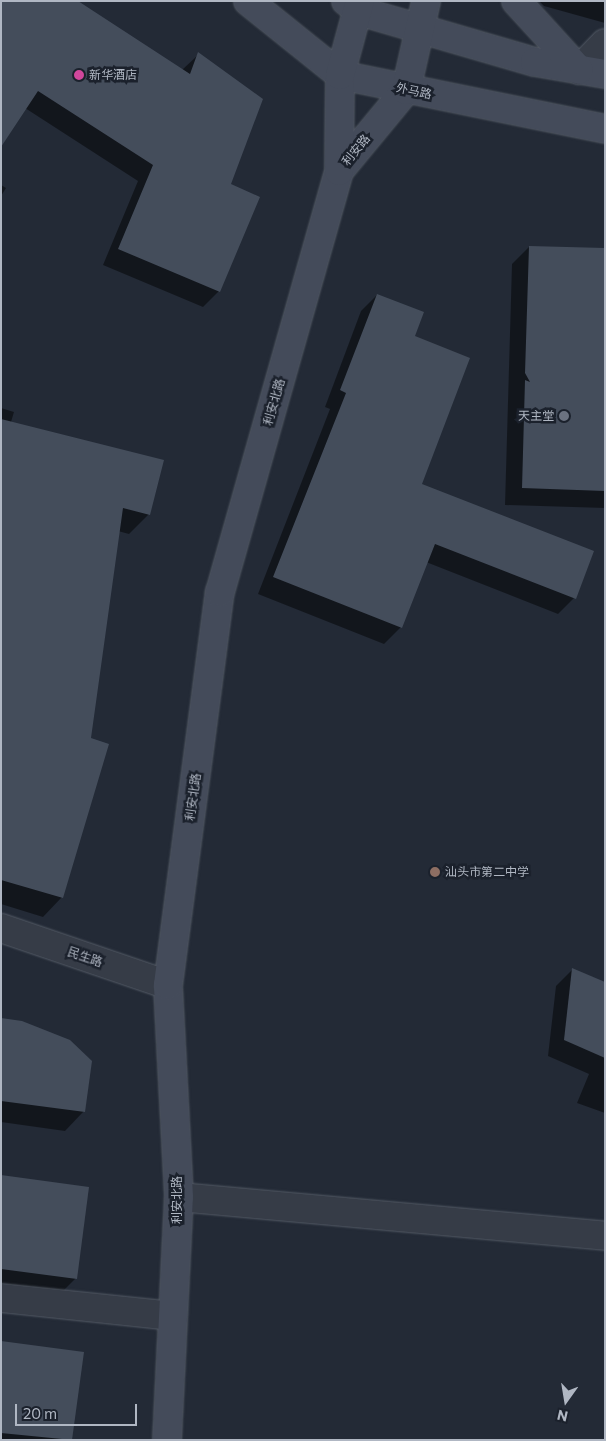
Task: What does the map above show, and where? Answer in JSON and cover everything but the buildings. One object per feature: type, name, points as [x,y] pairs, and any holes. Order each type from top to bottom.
[{"type":"street","name":"外马路","points":[[248,1],[340,76],[605,129]]},
{"type":"street","name":"利安路","points":[[339,171],[406,90],[423,29],[426,1]]},
{"type":"street","points":[[516,1],[592,72]]},
{"type":"street","name":"利安路","points":[[339,171],[340,76],[355,5]]},
{"type":"street","points":[[355,5],[423,29],[592,72]]},
{"type":"street","points":[[592,72],[605,43]]},
{"type":"street","name":"利安北路","points":[[167,1440],[179,1197],[168,985],[220,592],[339,171]]},
{"type":"street","name":"民生路","points":[[1,928],[168,985]]},
{"type":"street","points":[[179,1197],[605,1236]]},
{"type":"street","points":[[1,1298],[173,1316]]},
{"type":"place","name":"新华酒店","points":[[79,75]]},
{"type":"place","name":"天主堂","points":[[564,416]]},
{"type":"place","name":"汕头市第二中学","points":[[435,872]]}]
